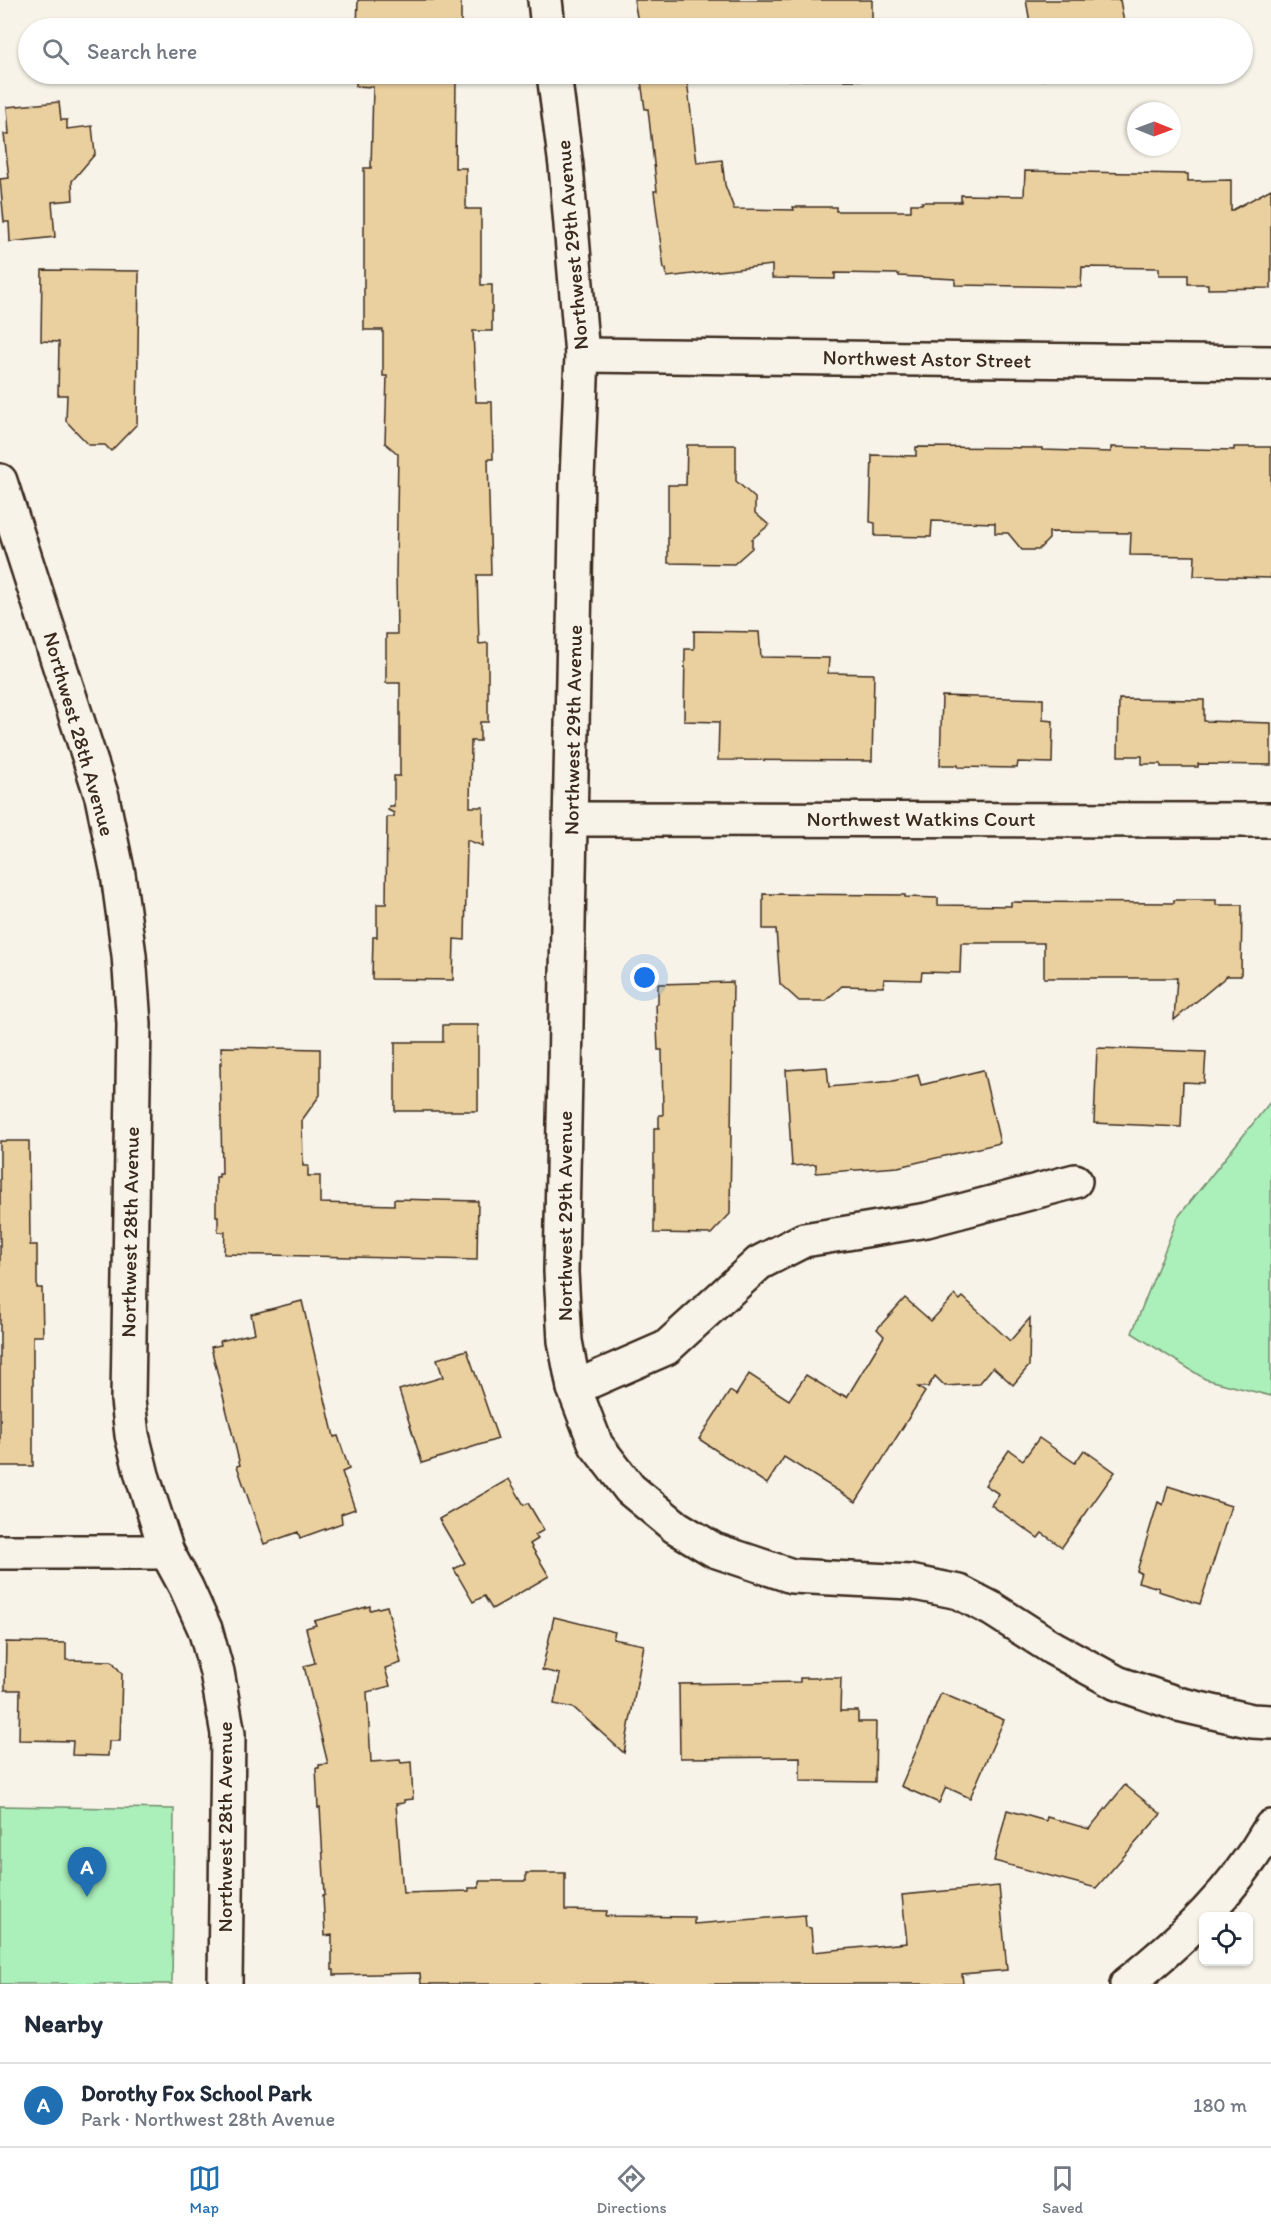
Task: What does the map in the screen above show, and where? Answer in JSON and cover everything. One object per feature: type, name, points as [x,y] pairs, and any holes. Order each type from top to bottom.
[{"type":"street","points":[[545,0],[547,18]]},
{"type":"street","name":"Northwest 29th Avenue","points":[[555,84],[566,166],[582,355],[577,479],[572,819],[561,1272],[565,1341],[574,1388],[596,1445],[630,1488],[676,1527],[714,1550],[792,1576],[910,1582],[959,1592],[993,1609],[1053,1648],[1117,1683],[1178,1704],[1252,1721],[1271,1722]]},
{"type":"street","name":"Northwest Astor Street","points":[[582,355],[1271,363]]},
{"type":"street","name":"Northwest 28th Avenue","points":[[0,481],[102,797],[118,874],[129,956],[134,1024],[128,1400],[132,1435],[142,1475],[167,1552],[205,1629],[217,1672],[228,1734],[225,1984]]},
{"type":"street","name":"Northwest Watkins Court","points":[[572,819],[1271,820]]},
{"type":"street","points":[[574,1388],[666,1348],[759,1263],[804,1240],[927,1220],[1075,1181]]},
{"type":"street","points":[[0,1552],[167,1552]]},
{"type":"street","points":[[1127,1984],[1170,1948],[1208,1911],[1252,1859],[1271,1827]]},
{"type":"green space","points":[[1271,1101],[1271,1396],[1205,1379],[1132,1333],[1178,1217]]},
{"type":"green space","points":[[0,1806],[174,1809],[172,1984],[0,1984]]},
{"type":"building","points":[[358,0],[461,0],[461,18],[357,18]]},
{"type":"building","points":[[634,0],[872,0],[872,18],[637,18]]},
{"type":"building","points":[[1026,0],[1120,0],[1123,18],[1029,18]]},
{"type":"building","points":[[356,84],[456,84],[455,168],[466,168],[466,209],[481,209],[481,285],[492,285],[492,331],[473,331],[476,402],[492,402],[493,459],[488,459],[491,575],[477,575],[479,644],[488,643],[488,722],[480,722],[480,741],[471,741],[470,807],[483,807],[483,846],[467,840],[465,940],[454,939],[453,980],[372,979],[373,937],[377,937],[377,904],[386,904],[387,817],[394,817],[394,813],[388,810],[389,806],[394,806],[394,776],[400,776],[400,683],[386,683],[386,634],[397,634],[398,454],[385,443],[387,376],[383,376],[383,330],[364,330],[364,168],[371,168],[373,87],[356,86]]},
{"type":"building","points":[[641,84],[687,84],[697,163],[722,160],[725,185],[734,209],[794,210],[793,207],[836,207],[836,211],[911,211],[911,204],[922,204],[922,202],[961,202],[961,195],[1024,196],[1025,171],[1188,174],[1188,181],[1231,180],[1231,211],[1271,189],[1271,288],[1208,289],[1208,284],[1188,284],[1188,275],[1159,275],[1159,268],[1082,267],[1081,287],[955,285],[955,279],[899,276],[899,274],[835,273],[835,279],[772,278],[772,265],[667,277],[654,191],[657,191],[648,109],[645,109]]},
{"type":"building","points":[[59,102],[61,120],[67,120],[67,129],[92,126],[95,154],[72,181],[73,200],[52,202],[55,237],[10,242],[9,222],[4,222],[0,179],[9,178],[4,134],[9,134],[7,107]]},
{"type":"building","points":[[42,270],[139,271],[137,424],[111,451],[105,445],[89,445],[66,421],[67,395],[58,395],[59,342],[41,341]]},
{"type":"building","points":[[687,445],[736,445],[736,481],[755,498],[755,513],[769,525],[752,539],[752,548],[734,564],[668,563],[668,485],[686,485]]},
{"type":"building","points":[[916,447],[1042,448],[1042,450],[1111,452],[1111,447],[1234,450],[1234,447],[1271,447],[1271,578],[1194,576],[1195,556],[1130,555],[1131,533],[1049,532],[1049,539],[1038,550],[1022,550],[1008,533],[995,533],[995,523],[932,521],[931,537],[875,536],[875,523],[870,522],[872,455],[916,456]]},
{"type":"building","points":[[694,631],[759,632],[761,657],[829,658],[828,673],[874,674],[872,761],[718,760],[719,722],[684,721],[685,649],[694,649]]},
{"type":"building","points":[[942,696],[1043,699],[1043,720],[1053,721],[1052,763],[1018,762],[1017,768],[940,765]]},
{"type":"building","points":[[1119,699],[1204,700],[1204,721],[1271,723],[1271,765],[1198,764],[1198,767],[1161,767],[1161,764],[1142,764],[1142,756],[1118,756]]},
{"type":"building","points":[[763,894],[905,895],[905,897],[938,898],[938,905],[1011,906],[1011,902],[1174,903],[1174,900],[1216,900],[1216,905],[1242,905],[1241,976],[1227,976],[1174,1020],[1177,978],[1044,978],[1044,943],[961,943],[960,973],[922,972],[921,980],[884,979],[883,987],[842,986],[825,1001],[799,1001],[780,984],[776,929],[763,929]]},
{"type":"building","points":[[733,982],[730,1214],[711,1234],[654,1233],[654,1128],[659,1128],[659,1115],[663,1115],[662,1050],[658,1050],[656,1004],[658,1004],[658,984]]},
{"type":"building","points":[[443,1025],[478,1025],[478,1111],[395,1111],[395,1042],[443,1042]]},
{"type":"building","points":[[221,1047],[320,1049],[320,1095],[302,1120],[303,1166],[308,1166],[308,1176],[320,1176],[320,1203],[394,1205],[394,1199],[478,1201],[477,1260],[224,1254],[225,1232],[218,1232],[218,1216],[216,1216],[216,1177],[222,1174]]},
{"type":"building","points":[[1097,1048],[1206,1052],[1204,1083],[1183,1082],[1181,1127],[1094,1123]]},
{"type":"building","points":[[827,1067],[829,1087],[893,1081],[918,1075],[921,1085],[983,1070],[1000,1143],[898,1167],[816,1173],[816,1164],[792,1166],[786,1070]]},
{"type":"building","points":[[0,1141],[29,1141],[30,1245],[37,1245],[37,1288],[42,1288],[43,1336],[33,1336],[33,1466],[0,1466]]},
{"type":"building","points":[[955,1295],[960,1300],[963,1297],[1010,1341],[1030,1318],[1029,1366],[1013,1385],[993,1367],[979,1384],[945,1386],[935,1376],[928,1387],[918,1387],[925,1392],[856,1502],[784,1457],[767,1484],[699,1439],[730,1391],[736,1395],[749,1374],[789,1400],[806,1375],[840,1396],[841,1394],[847,1397],[884,1336],[877,1329],[905,1298],[931,1321]]},
{"type":"building","points":[[302,1301],[334,1437],[338,1436],[349,1469],[342,1472],[355,1509],[341,1514],[342,1523],[300,1538],[298,1532],[264,1544],[237,1466],[240,1465],[211,1347],[221,1345],[220,1341],[255,1333],[251,1314]]},
{"type":"building","points":[[467,1350],[498,1439],[422,1463],[399,1390],[443,1377],[437,1359]]},
{"type":"building","points":[[1039,1438],[1075,1463],[1084,1450],[1115,1472],[1062,1547],[1042,1533],[1038,1538],[991,1505],[999,1494],[985,1485],[1009,1450],[1023,1460]]},
{"type":"building","points":[[509,1479],[524,1505],[528,1503],[544,1530],[535,1535],[538,1539],[530,1544],[549,1576],[492,1609],[484,1596],[473,1602],[454,1569],[465,1563],[439,1519]]},
{"type":"building","points":[[1168,1486],[1231,1506],[1200,1604],[1138,1582],[1141,1573],[1137,1571],[1158,1502],[1163,1505]]},
{"type":"building","points":[[370,1606],[370,1610],[387,1606],[401,1663],[385,1668],[390,1686],[367,1692],[371,1762],[400,1760],[401,1763],[411,1762],[413,1799],[396,1804],[403,1893],[469,1891],[469,1888],[479,1888],[479,1881],[526,1881],[526,1873],[565,1873],[565,1910],[607,1911],[606,1916],[694,1917],[694,1924],[805,1915],[806,1927],[811,1928],[813,1952],[907,1943],[902,1895],[999,1886],[1007,1970],[962,1974],[963,1984],[421,1984],[420,1973],[334,1975],[332,1935],[325,1936],[323,1895],[325,1895],[316,1768],[319,1768],[319,1765],[328,1764],[304,1666],[315,1663],[306,1628],[316,1625],[314,1621]]},
{"type":"building","points":[[554,1617],[615,1632],[613,1639],[644,1645],[624,1753],[574,1708],[554,1704],[560,1674],[542,1670]]},
{"type":"building","points":[[6,1642],[66,1643],[66,1660],[112,1661],[122,1674],[120,1741],[109,1741],[108,1756],[72,1755],[73,1741],[19,1740],[20,1690],[5,1690]]},
{"type":"building","points":[[800,1678],[841,1678],[840,1711],[858,1711],[858,1722],[876,1722],[875,1782],[800,1781],[800,1757],[680,1758],[679,1684],[800,1682]]},
{"type":"building","points":[[941,1693],[1004,1720],[970,1798],[946,1787],[939,1803],[901,1786]]},
{"type":"building","points":[[1125,1785],[1161,1814],[1096,1888],[994,1861],[1007,1810],[1046,1821],[1047,1817],[1089,1829]]},
{"type":"place","name":"Dorothy Fox School Park","points":[[87,1897]]}]
